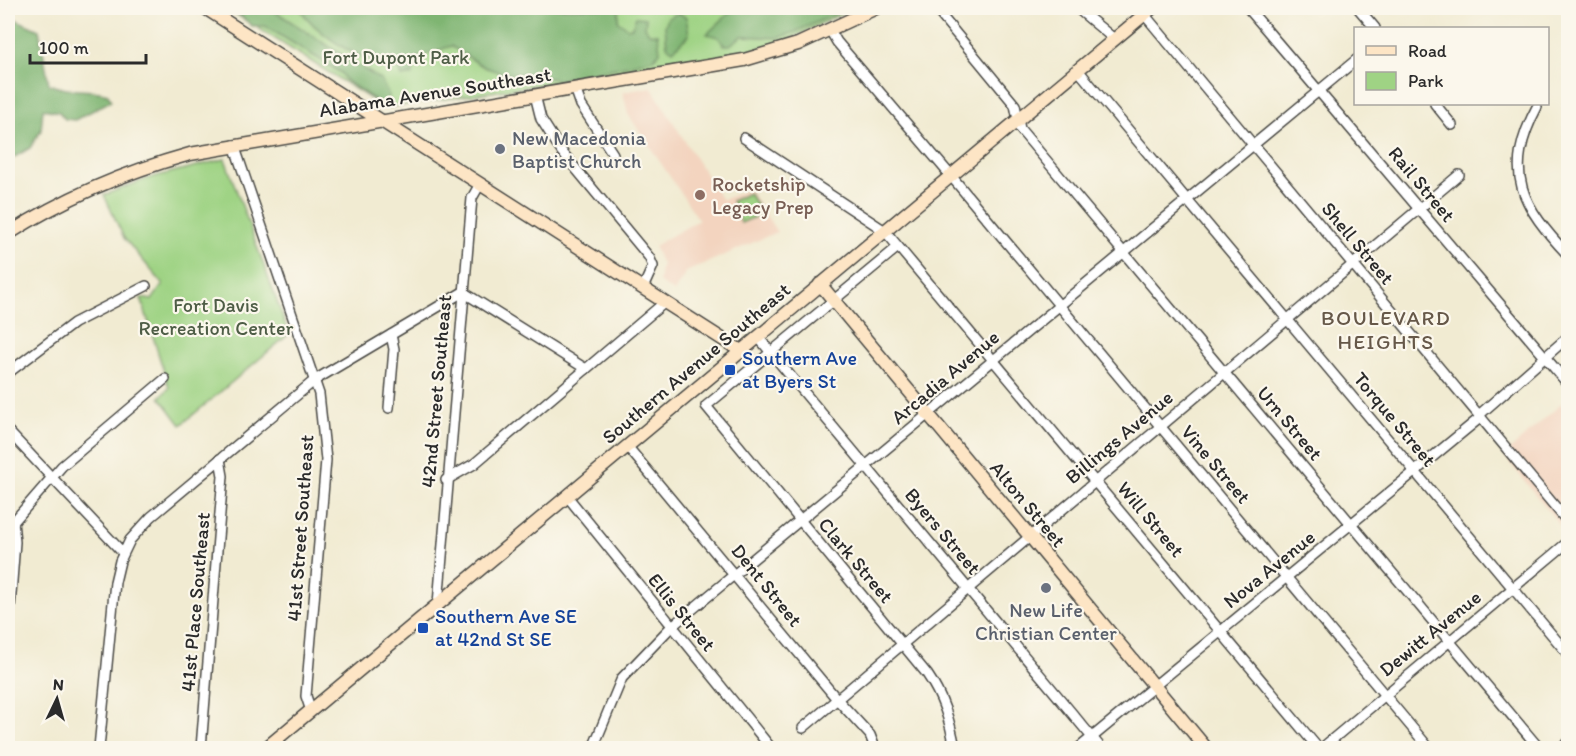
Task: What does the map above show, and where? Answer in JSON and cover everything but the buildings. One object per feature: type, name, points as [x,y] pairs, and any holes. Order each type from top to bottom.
[{"type":"street","points":[[205,8],[741,351]]},
{"type":"street","name":"Urn Street","points":[[935,8],[1014,104],[1020,129],[1539,748]]},
{"type":"street","points":[[1077,8],[1114,39]]},
{"type":"street","name":"Rail Street","points":[[1248,8],[1569,384]]},
{"type":"street","points":[[1358,8],[1374,27]]},
{"type":"street","name":"Alabama Avenue Southeast","points":[[8,234],[56,206],[104,183],[176,158],[234,145],[744,60],[786,48],[830,30],[870,9]]},
{"type":"street","name":"Southern Avenue Southeast","points":[[266,748],[1148,11]]},
{"type":"street","name":"Shell Street","points":[[1148,11],[1252,146],[1569,522]]},
{"type":"street","name":"Vine Street","points":[[830,30],[837,42],[951,175],[1429,748]]},
{"type":"street","name":"Arcadia Avenue","points":[[593,748],[622,678],[671,627],[1354,62]]},
{"type":"street","name":"Torque Street","points":[[1078,70],[1569,654]]},
{"type":"street","points":[[575,88],[580,105],[613,154]]},
{"type":"street","points":[[535,95],[541,119],[562,152],[649,257],[653,266],[643,288]]},
{"type":"street","points":[[1436,105],[1452,125]]},
{"type":"street","points":[[1537,107],[1523,142],[1520,183],[1529,208],[1567,250]]},
{"type":"street","name":"Will Street","points":[[744,138],[885,231],[1320,748]]},
{"type":"street","name":"41st Street Southeast","points":[[234,145],[315,380],[323,412],[326,460],[306,696],[311,711]]},
{"type":"street","name":"Billings Avenue","points":[[804,728],[836,698],[1459,175]]},
{"type":"street","name":"42nd Street Southeast","points":[[438,604],[446,480],[472,198],[480,184]]},
{"type":"street","points":[[771,353],[898,247]]},
{"type":"street","name":"Alton Street","points":[[819,284],[1206,748]]},
{"type":"street","points":[[8,373],[74,323],[146,286]]},
{"type":"street","points":[[99,748],[115,582],[123,553],[130,540],[151,517],[315,380],[463,292],[586,369]]},
{"type":"street","points":[[446,480],[474,464],[665,302]]},
{"type":"street","points":[[389,408],[394,349],[390,335]]},
{"type":"street","name":"Byers Street","points":[[758,337],[1101,748]]},
{"type":"street","name":"Nova Avenue","points":[[1079,748],[1415,471],[1569,337]]},
{"type":"street","name":"Clark Street","points":[[771,353],[706,406],[936,687],[949,719],[955,748]]},
{"type":"street","points":[[8,633],[15,543],[10,524],[51,477],[165,379]]},
{"type":"street","points":[[8,431],[123,553]]},
{"type":"street","name":"Dent Street","points":[[627,446],[836,698],[870,735],[875,748]]},
{"type":"street","name":"41st Place Southeast","points":[[201,748],[223,487],[220,459]]},
{"type":"street","name":"Ellis Street","points":[[567,496],[771,748]]},
{"type":"street","name":"Dewitt Avenue","points":[[1320,748],[1566,544]]},
{"type":"street","points":[[1561,748],[1569,742]]},
{"type":"shaded area","name":"Rocketship Legacy Prep","points":[[651,87],[722,200],[749,189],[777,232],[686,272],[674,292],[659,282],[662,264],[654,246],[699,220],[628,114],[623,92]]},
{"type":"shaded area","points":[[1568,398],[1568,544],[1559,524],[1504,455]]},
{"type":"green space","name":"Fort Dupont Park","points":[[226,8],[853,8],[786,41],[731,56],[385,108]]},
{"type":"green space","points":[[232,8],[270,8],[381,80],[389,96],[387,102],[381,104],[346,81],[341,73],[265,26],[252,26]]},
{"type":"green space","points":[[299,8],[619,8],[618,21],[628,28],[632,27],[636,17],[646,18],[645,27],[649,33],[658,34],[660,52],[653,59],[635,64],[558,80],[531,74],[505,74],[484,67],[451,46],[416,58],[412,75],[402,77],[397,64],[380,63],[367,59],[345,48],[324,34]]},
{"type":"green space","points":[[735,8],[848,8],[778,38],[742,36],[730,45],[724,45],[718,37],[707,34]]},
{"type":"green space","points":[[678,13],[686,17],[689,35],[673,50],[667,46],[665,26],[668,18]]},
{"type":"green space","points":[[8,16],[39,30],[49,84],[64,89],[108,94],[111,101],[75,120],[65,119],[59,112],[43,109],[41,130],[30,148],[8,161]]},
{"type":"green space","name":"Fort Davis Recreation Center","points":[[225,159],[289,334],[181,425],[160,397],[169,388],[141,298],[152,300],[163,284],[124,238],[104,195],[149,178]]},
{"type":"green space","points":[[749,193],[762,214],[741,223],[732,201]]},
{"type":"place","name":"New Macedonia Baptist Church","points":[[500,149]]},
{"type":"place","name":"Rocketship Legacy Prep","points":[[700,195]]},
{"type":"place","name":"Southern Ave at Byers St","points":[[730,370]]},
{"type":"place","name":"New Life Christian Center","points":[[1046,588]]},
{"type":"place","name":"Southern Ave SE at 42nd St SE","points":[[423,628]]},
{"type":"district","name":"BOULEVARD HEIGHTS","points":[[1386,329]]}]
